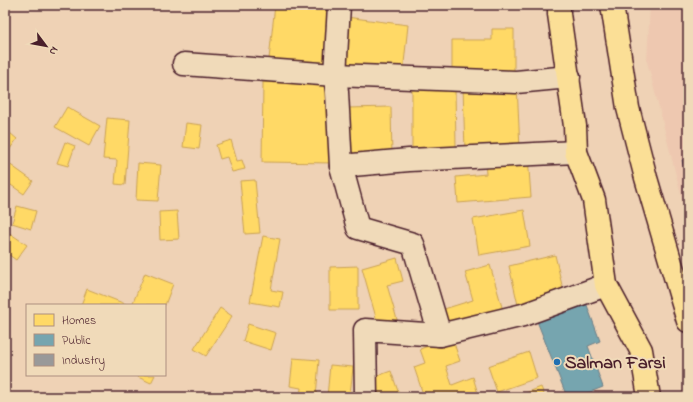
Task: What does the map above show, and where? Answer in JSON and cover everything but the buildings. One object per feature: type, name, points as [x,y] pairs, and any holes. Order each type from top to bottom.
[{"type":"main road","points":[[559,5],[575,126],[576,152],[594,200],[606,285],[641,350],[649,397]]},
{"type":"main road","points":[[612,5],[628,108],[646,178],[688,321]]},
{"type":"street","points":[[339,5],[335,75],[341,166],[358,228],[413,244],[440,335]]},
{"type":"street","points":[[184,64],[335,75],[516,82],[569,77]]},
{"type":"street","points":[[341,166],[409,160],[576,152]]},
{"type":"street","points":[[366,397],[364,330],[440,335],[523,315],[606,285]]},
{"type":"shaded area","points":[[650,5],[688,5],[688,222],[647,61]]},
{"type":"place","name":"Salman Farsi","points":[[557,362]]}]
